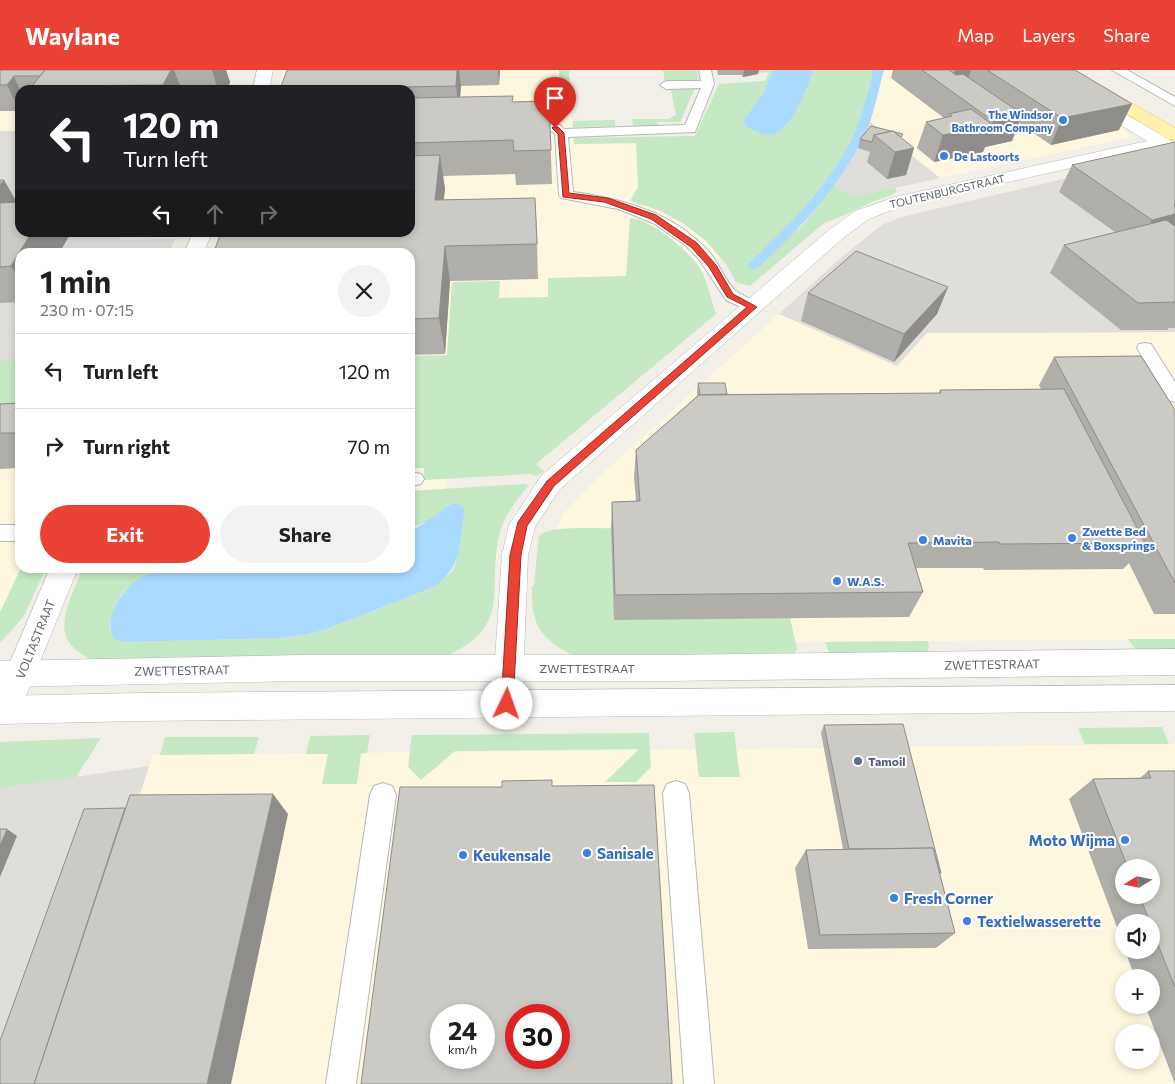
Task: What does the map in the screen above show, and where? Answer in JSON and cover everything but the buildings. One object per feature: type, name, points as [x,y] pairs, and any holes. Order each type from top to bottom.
[{"type":"main road","points":[[1063,70],[1170,143]]},
{"type":"main road","points":[[1089,70],[1175,119]]},
{"type":"street","points":[[262,85],[265,70]]},
{"type":"street","points":[[1039,70],[1170,143]]},
{"type":"street","name":"TOUTENBURGSTRAAT","points":[[507,704],[516,555],[522,525],[550,483],[836,234],[862,215],[895,202],[1170,143]]},
{"type":"street","name":"VOLTASTRAAT","points":[[2,710],[10,674],[61,573]]},
{"type":"street","name":"ZWETTESTRAAT","points":[[10,674],[300,668],[509,669],[1175,662]]},
{"type":"street","points":[[2,710],[1175,698]]},
{"type":"lane","points":[[561,133],[624,125],[690,129],[708,84],[705,70]]},
{"type":"lane","points":[[1118,70],[1175,102]]},
{"type":"lane","points":[[666,85],[708,84]]},
{"type":"lane","points":[[510,119],[555,128],[561,133],[566,195],[605,200],[654,217],[694,245],[713,266],[730,295],[753,307]]},
{"type":"lane","points":[[1145,348],[1175,396]]},
{"type":"lane","points":[[0,533],[15,533]]},
{"type":"lane","points":[[676,793],[699,1084]]},
{"type":"lane","points":[[341,1084],[383,795]]},
{"type":"shaded area","points":[[0,70],[15,85],[15,131],[0,131]]},
{"type":"shaded area","points":[[284,70],[559,70],[561,109],[571,109],[574,144],[721,142],[746,238],[448,475],[429,566],[415,567],[415,248],[410,248],[410,237],[415,237],[415,85],[280,85]]},
{"type":"shaded area","points":[[884,70],[1032,70],[1121,125],[1131,137],[940,178],[869,121]]},
{"type":"shaded area","points":[[869,121],[940,178],[819,205],[842,175],[865,134]]},
{"type":"shaded area","points":[[0,131],[15,131],[15,237],[120,237],[119,240],[175,239],[171,248],[15,248],[15,359],[0,359]]},
{"type":"shaded area","points":[[1166,155],[1175,157],[1175,332],[927,333],[897,366],[779,314],[844,255],[882,225],[901,217]]},
{"type":"shaded area","points":[[779,314],[897,366],[927,333],[1175,332],[1175,639],[795,642],[554,614],[555,530],[565,512],[601,475]]},
{"type":"shaded area","points":[[0,359],[15,359],[15,573],[19,573],[0,612]]},
{"type":"shaded area","points":[[81,573],[362,573],[68,604]]},
{"type":"shaded area","points":[[888,723],[894,747],[1175,744],[1175,1084],[47,1084],[153,755],[828,748],[824,724]]},
{"type":"shaded area","points":[[149,766],[46,1084],[0,1084],[0,788]]},
{"type":"green space","points":[[559,70],[569,70],[571,109],[561,109]]},
{"type":"green space","points":[[663,70],[697,70],[699,80],[665,82]]},
{"type":"green space","points":[[758,70],[773,70],[764,92],[743,121],[804,93],[814,70],[873,70],[858,125],[834,170],[808,204],[747,265],[801,227],[834,185],[852,197],[895,188],[897,191],[892,195],[824,223],[750,286],[736,282],[726,264],[706,241],[684,224],[658,210],[630,201],[638,187],[636,143],[574,144],[574,138],[695,136],[719,84],[765,81],[769,72],[759,73]]},
{"type":"green space","points":[[695,88],[680,122],[658,122],[658,126],[633,126],[632,119],[668,119],[676,115],[671,90],[666,89]]},
{"type":"green space","points":[[615,120],[615,126],[573,127],[573,121]]},
{"type":"green space","points":[[630,218],[649,224],[659,230],[689,254],[701,270],[716,314],[536,464],[544,471],[537,476],[531,474],[423,480],[424,468],[415,468],[415,356],[447,355],[452,282],[500,281],[499,298],[548,297],[548,278],[626,276]]},
{"type":"green space","points":[[0,359],[15,359],[15,436],[0,436]]},
{"type":"green space","points":[[529,485],[514,503],[503,523],[497,545],[494,601],[490,617],[481,632],[466,645],[441,658],[102,663],[84,655],[72,646],[66,636],[64,624],[66,611],[81,573],[164,573],[132,585],[118,600],[111,620],[111,633],[114,639],[124,642],[282,638],[304,635],[327,629],[431,588],[451,573],[455,566],[464,513],[425,522],[415,527],[415,491]]},
{"type":"green space","points":[[611,528],[790,618],[797,649],[793,655],[573,655],[552,643],[539,628],[533,610],[532,586],[534,585],[539,536],[552,530]]},
{"type":"green space","points":[[19,573],[44,573],[24,616],[0,643],[0,612]]},
{"type":"green space","points":[[1128,639],[1175,639],[1175,653],[1139,652]]},
{"type":"green space","points":[[928,641],[929,647],[926,654],[833,655],[829,652],[825,642]]},
{"type":"green space","points":[[1162,727],[1169,744],[1085,744],[1078,728]]},
{"type":"green space","points":[[734,732],[740,777],[699,777],[694,733]]},
{"type":"green space","points":[[649,733],[651,767],[636,782],[605,782],[639,749],[455,751],[421,780],[408,767],[412,735]]},
{"type":"green space","points":[[370,735],[367,753],[361,754],[357,784],[322,784],[328,754],[306,754],[310,736]]},
{"type":"green space","points":[[165,737],[259,737],[254,754],[160,755]]},
{"type":"green space","points":[[101,738],[76,777],[0,788],[0,742]]},
{"type":"water","points":[[773,70],[814,70],[798,107],[786,125],[779,131],[766,134],[746,127],[743,121],[764,92]]},
{"type":"water","points":[[873,70],[884,70],[871,120],[854,156],[830,191],[803,223],[757,269],[752,269],[747,265],[793,220],[834,170],[855,132]]},
{"type":"water","points":[[452,504],[458,504],[464,509],[460,546],[449,574],[431,588],[327,629],[282,638],[124,642],[114,639],[111,631],[113,612],[117,603],[136,581],[152,573],[415,573],[416,528]]},
{"type":"place","name":"The Windsor Bathroom Company","points":[[1063,120]]},
{"type":"place","name":"De Lastoorts","points":[[944,156]]},
{"type":"place","name":"Zwette Bed & Boxsprings","points":[[1072,538]]},
{"type":"place","name":"Mavita","points":[[923,540]]},
{"type":"place","name":"W.A.S.","points":[[837,581]]},
{"type":"place","name":"Tamoil","points":[[858,761]]},
{"type":"place","name":"Moto Wijma","points":[[1125,840]]},
{"type":"place","name":"Sanisale","points":[[587,853]]},
{"type":"place","name":"Keukensale","points":[[463,855]]},
{"type":"place","name":"Fresh Corner","points":[[894,898]]},
{"type":"place","name":"Textielwasserette","points":[[967,921]]},
{"type":"route","points":[[507,704],[516,555],[522,525],[550,483],[753,307],[730,295],[713,266],[694,245],[654,217],[605,200],[566,195],[561,133],[555,128]]}]
